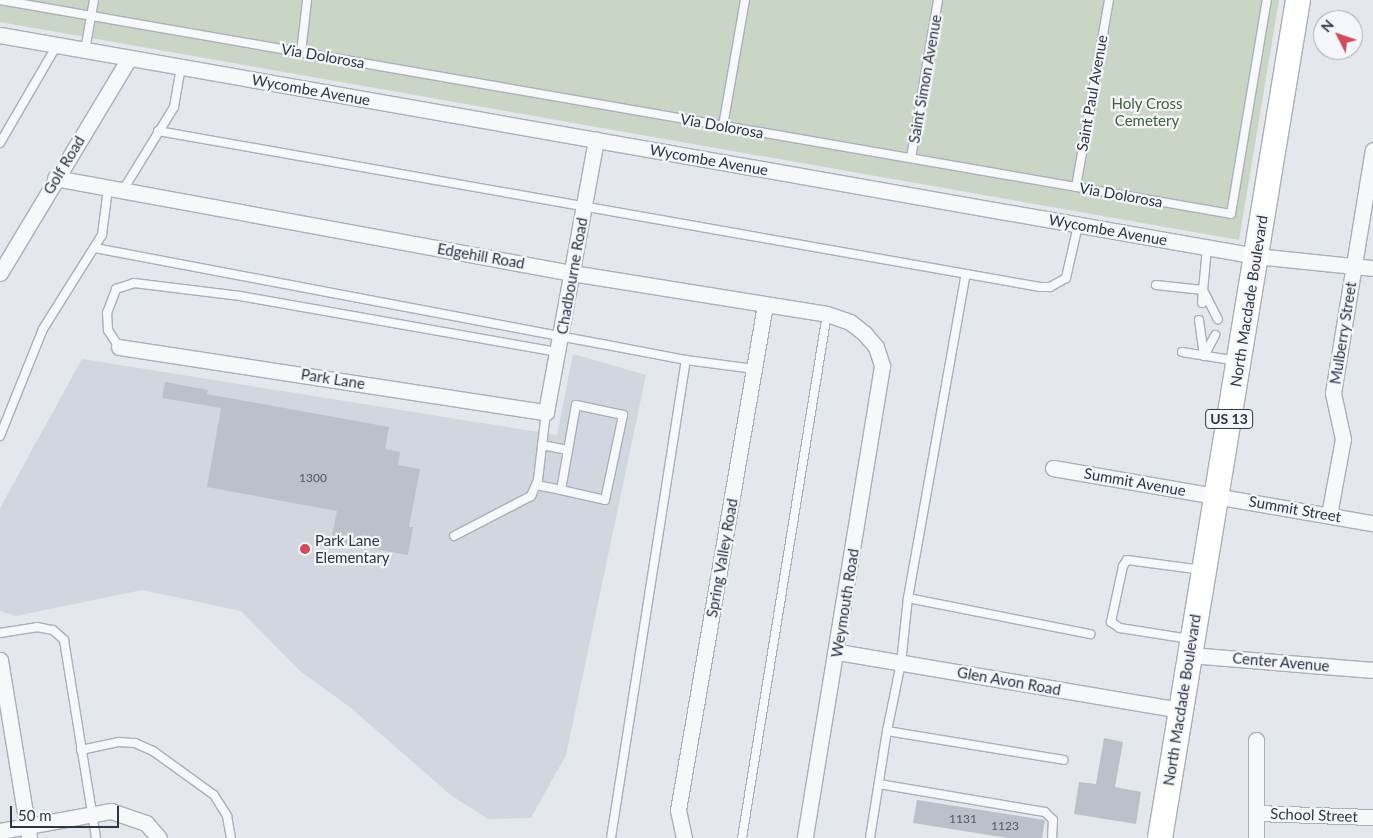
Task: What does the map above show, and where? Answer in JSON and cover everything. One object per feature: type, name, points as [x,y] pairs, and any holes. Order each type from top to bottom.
[{"type":"main road","name":"North Macdade Boulevard","points":[[1160,838],[1298,0]]},
{"type":"street","name":"Wycombe Avenue","points":[[0,35],[1207,248],[1256,256],[1373,268]]},
{"type":"street","name":"Golf Road","points":[[0,273],[55,178],[130,58]]},
{"type":"street","name":"Chadbourne Road","points":[[546,412],[596,140]]},
{"type":"street","name":"Mulberry Street","points":[[1329,515],[1342,438],[1333,393],[1373,150]]},
{"type":"street","name":"Edgehill Road","points":[[55,178],[572,273],[826,314],[850,322],[864,333],[876,347],[882,366]]},
{"type":"street","name":"Spring Valley Road","points":[[685,838],[678,810],[765,305]]},
{"type":"street","name":"Park Lane","points":[[120,347],[546,412]]},
{"type":"street","name":"Weymouth Road","points":[[805,838],[838,652],[882,366]]},
{"type":"street","name":"Summit Avenue","points":[[1053,468],[1216,496]]},
{"type":"street","name":"Summit Street","points":[[1216,496],[1373,523]]},
{"type":"street","name":"Center Avenue","points":[[1191,647],[1373,670]]},
{"type":"street","name":"Glen Avon Road","points":[[838,652],[1181,710]]},
{"type":"street","points":[[0,660],[28,832]]},
{"type":"street","points":[[1256,740],[1256,838]]},
{"type":"street","points":[[0,831],[28,832],[92,814],[111,811],[125,814],[146,824],[159,838]]},
{"type":"street","name":"School Street","points":[[1256,813],[1373,817]]},
{"type":"lane","name":"Via Dolorosa","points":[[0,0],[1231,214],[1267,0]]},
{"type":"lane","points":[[86,50],[94,0]]},
{"type":"lane","points":[[301,52],[307,0]]},
{"type":"lane","points":[[723,126],[745,0]]},
{"type":"lane","name":"Saint Simon Avenue","points":[[911,158],[938,0]]},
{"type":"lane","name":"Saint Paul Avenue","points":[[1076,187],[1108,0]]},
{"type":"lane","points":[[0,143],[52,44]]},
{"type":"lane","points":[[123,190],[174,107],[181,67]]},
{"type":"lane","points":[[158,131],[584,208],[1040,287],[1059,283],[1069,272],[1078,225]]},
{"type":"lane","points":[[0,436],[43,329],[95,248],[105,225],[108,188]]},
{"type":"lane","points":[[95,248],[686,360],[754,369]]},
{"type":"lane","points":[[1202,303],[1207,248]]},
{"type":"lane","points":[[870,838],[887,731],[901,663],[908,598],[966,274]]},
{"type":"lane","points":[[120,347],[108,330],[107,313],[116,289],[134,283],[240,296],[558,352]]},
{"type":"lane","points":[[1156,285],[1203,290]]},
{"type":"lane","points":[[1203,290],[1218,319]]},
{"type":"lane","points":[[742,838],[826,314]]},
{"type":"lane","points":[[1199,320],[1204,356]]},
{"type":"lane","points":[[1204,356],[1214,335]]},
{"type":"lane","points":[[1182,352],[1239,362]]},
{"type":"lane","points":[[611,838],[686,360]]},
{"type":"lane","points":[[536,485],[605,500],[624,415],[576,405],[561,490]]},
{"type":"lane","points":[[454,536],[531,496],[536,485],[546,412]]},
{"type":"lane","points":[[542,445],[568,450]]},
{"type":"lane","points":[[1191,647],[1120,628],[1111,622],[1123,566],[1127,560],[1204,570]]},
{"type":"lane","points":[[908,598],[1090,634]]},
{"type":"lane","points":[[0,633],[37,627],[53,630],[64,640],[96,838]]},
{"type":"lane","points":[[887,731],[1064,760]]},
{"type":"lane","points":[[81,750],[119,742],[135,743],[153,751],[214,794],[227,816],[231,838]]},
{"type":"lane","points":[[879,784],[1045,812],[1053,820],[1052,838]]},
{"type":"shaded area","name":"Park Lane Elementary","points":[[573,354],[646,375],[566,755],[531,818],[488,819],[452,796],[351,708],[300,671],[241,611],[142,590],[16,616],[0,611],[0,508],[82,359],[557,435]]},
{"type":"green space","name":"Holy Cross Cemetery","points":[[0,0],[1279,0],[1239,240],[0,22]]},
{"type":"building","name":"Park Lane Elementary","points":[[165,382],[208,390],[207,394],[389,427],[385,449],[400,452],[398,465],[420,469],[409,527],[413,527],[408,555],[331,541],[337,511],[207,487],[221,408],[162,398]]},
{"type":"building","points":[[1104,738],[1123,742],[1115,787],[1141,792],[1136,824],[1074,814],[1079,782],[1096,784]]},
{"type":"building","points":[[917,800],[1045,820],[1042,838],[1008,838],[913,823]]},
{"type":"place","name":"Park Lane Elementary","points":[[305,549]]}]
